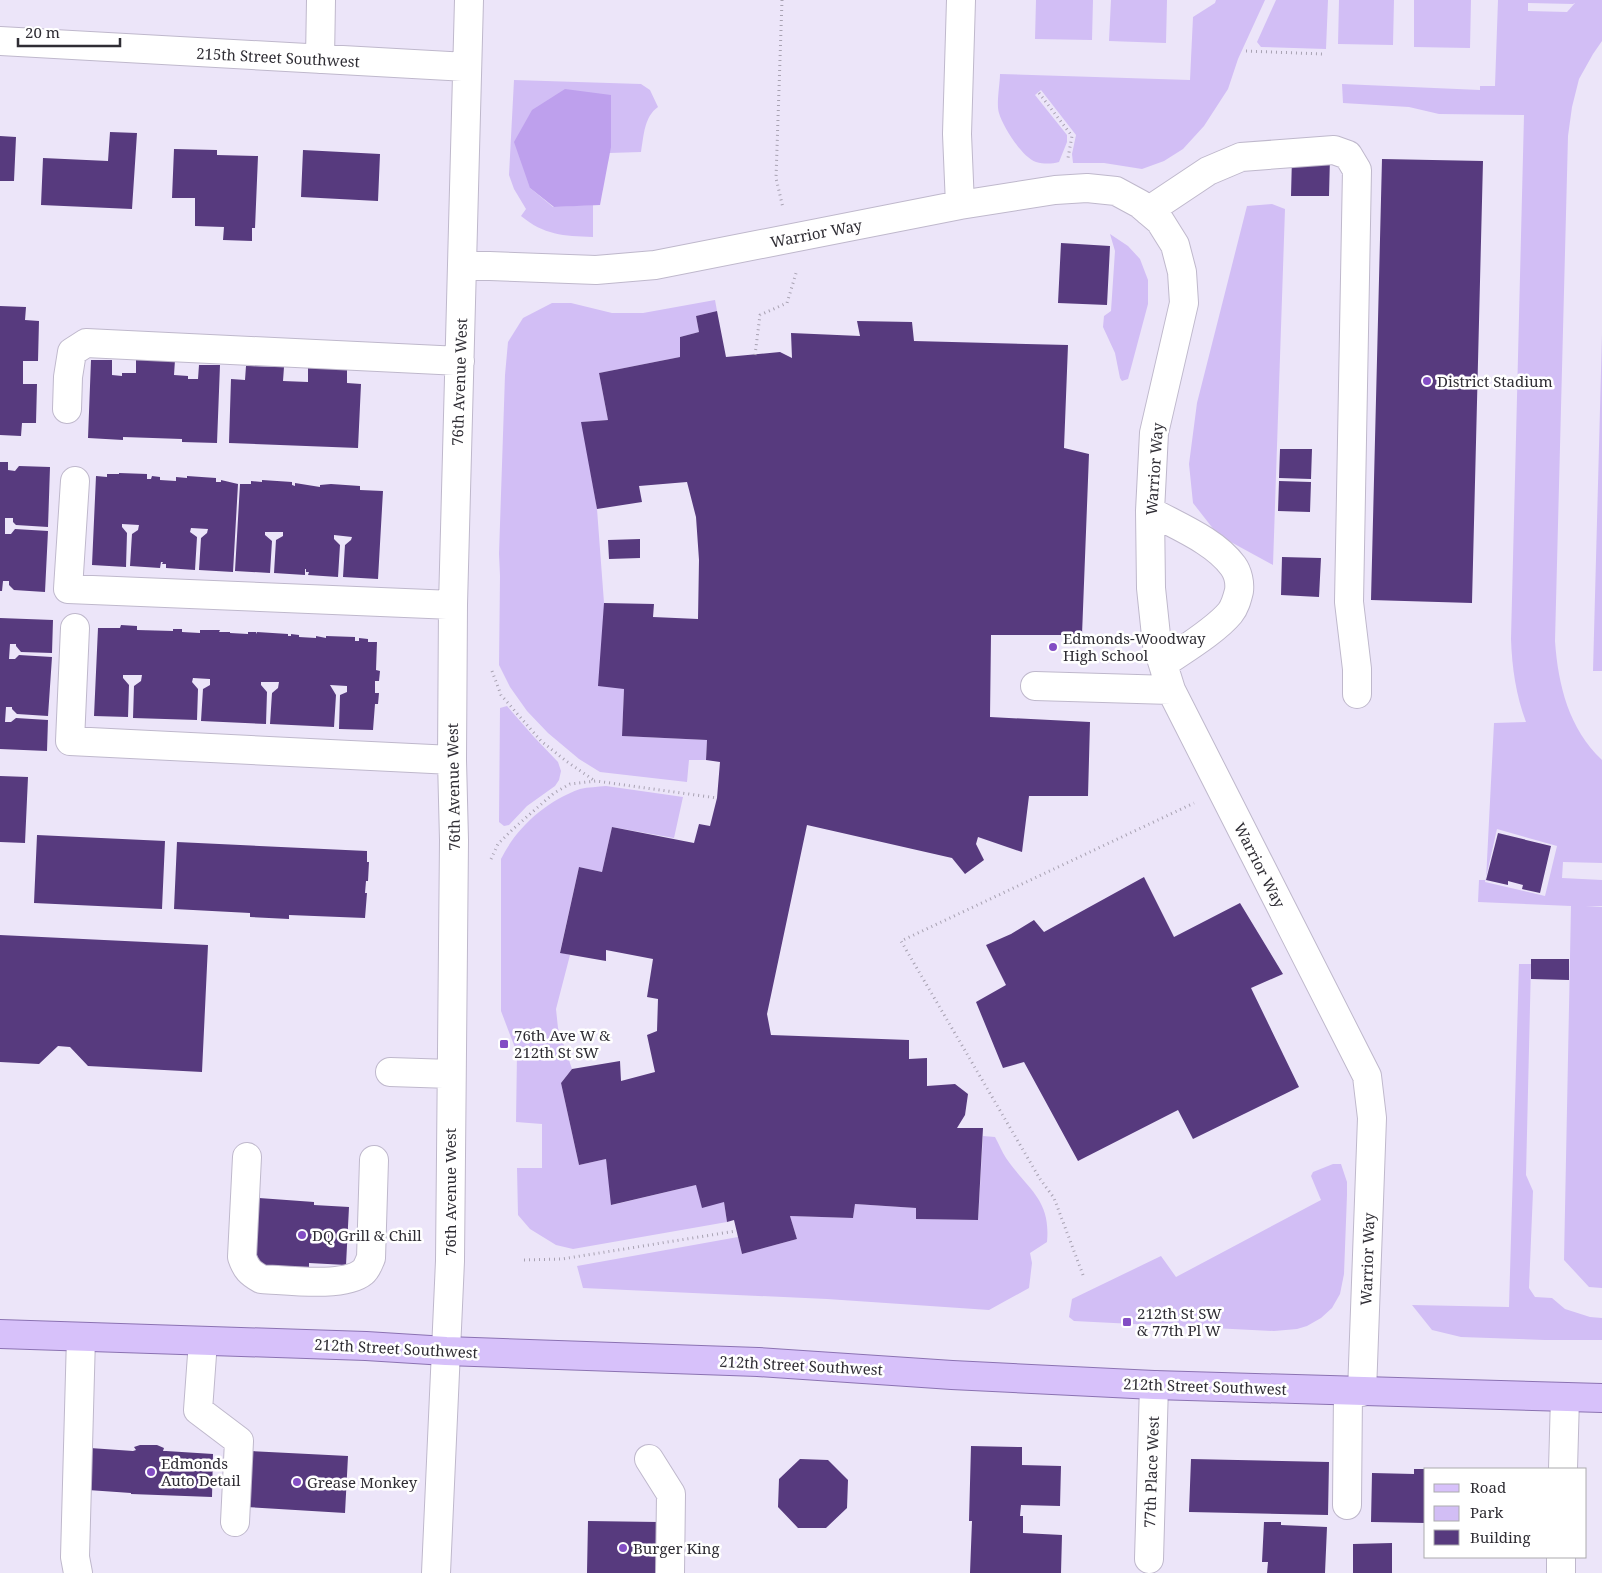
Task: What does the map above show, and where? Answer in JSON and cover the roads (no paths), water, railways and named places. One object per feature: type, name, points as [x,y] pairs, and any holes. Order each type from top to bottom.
[{"type":"main road","name":"212th Street Southwest","points":[[0,1334],[366,1346],[446,1351],[758,1362],[962,1376],[1154,1385],[1602,1398]]},
{"type":"street","points":[[320,59],[321,0]]},
{"type":"street","name":"76th Avenue West","points":[[436,1573],[450,1261],[454,840],[452,760],[453,605],[469,0]]},
{"type":"street","points":[[960,205],[957,134],[961,0]]},
{"type":"street","name":"215th Street Southwest","points":[[0,42],[467,67]]},
{"type":"street","points":[[1148,211],[1208,172],[1241,157],[1334,150],[1348,155],[1357,170],[1349,602],[1357,669],[1357,694]]},
{"type":"street","name":"Warrior Way","points":[[462,265],[596,270],[655,265],[960,205],[1055,190],[1086,188],[1116,190],[1140,204],[1160,221],[1175,245],[1182,272],[1184,303],[1154,433],[1150,511],[1151,588],[1158,645],[1170,690],[1367,1076],[1372,1118],[1347,1505]]},
{"type":"street","points":[[67,408],[68,377],[72,352],[86,343],[460,361]]},
{"type":"street","points":[[75,481],[68,589],[453,605]]},
{"type":"street","points":[[1150,511],[1191,533],[1221,553],[1235,568],[1240,584],[1238,598],[1232,611],[1221,622],[1163,664]]},
{"type":"street","points":[[75,628],[70,741],[452,760]]},
{"type":"street","points":[[1035,686],[1170,690]]},
{"type":"street","points":[[390,1072],[451,1074]]},
{"type":"street","points":[[247,1157],[242,1257],[245,1268],[252,1275],[261,1279],[325,1282],[349,1278],[364,1271],[371,1258],[374,1160]]},
{"type":"street","points":[[78,1573],[75,1557],[81,1337]]},
{"type":"street","points":[[202,1341],[198,1410],[239,1441],[235,1522]]},
{"type":"street","name":"77th Place West","points":[[1149,1560],[1154,1385]]},
{"type":"street","points":[[1563,1468],[1565,1397]]},
{"type":"street","points":[[649,1459],[671,1494],[670,1573]]},
{"type":"street","points":[[1561,1558],[1561,1573]]},
{"type":"place","name":"District Stadium","points":[[1427,381]]},
{"type":"place","name":"Edmonds-Woodway High School","points":[[1053,647]]},
{"type":"place","name":"76th Ave W & 212th St SW","points":[[504,1044]]},
{"type":"place","name":"DQ Grill & Chill","points":[[302,1235]]},
{"type":"place","name":"212th St SW & 77th Pl W","points":[[1127,1322]]},
{"type":"place","name":"Edmonds Auto Detail","points":[[151,1472]]},
{"type":"place","name":"Grease Monkey","points":[[297,1482]]},
{"type":"place","name":"Burger King","points":[[623,1548]]}]
